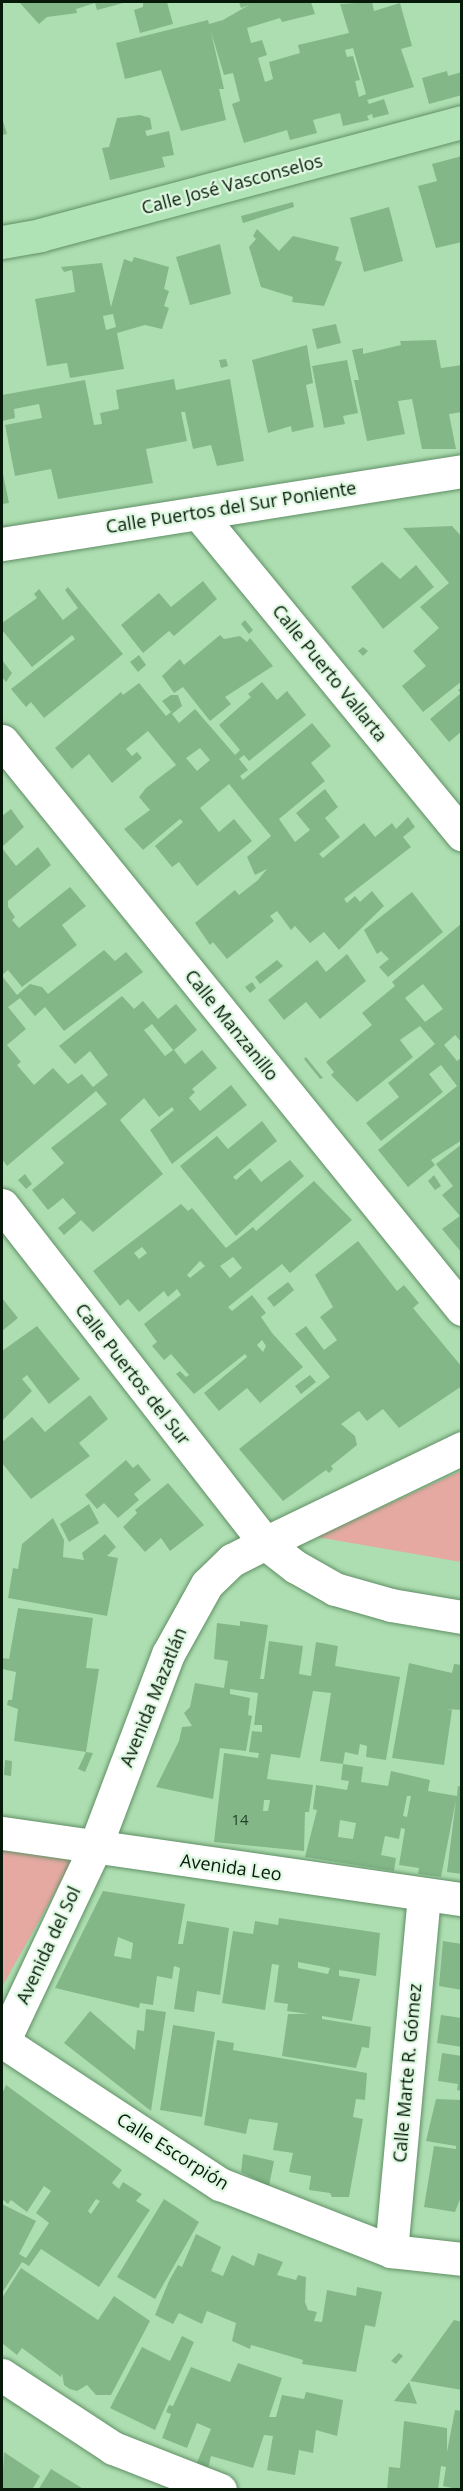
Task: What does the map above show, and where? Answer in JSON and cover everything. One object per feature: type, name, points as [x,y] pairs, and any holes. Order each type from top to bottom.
[{"type":"main road","name":"Calle José Vasconselos","points":[[2,242],[40,235],[462,122]]},
{"type":"street","name":"Calle Puertos del Sur Poniente","points":[[2,544],[462,471]]},
{"type":"street","name":"Calle Puerto Vallarta","points":[[198,513],[462,834]]},
{"type":"street","name":"Calle Manzanillo","points":[[2,741],[462,1309]]},
{"type":"street","name":"Calle Puertos del Sur","points":[[2,1205],[265,1543],[296,1567],[335,1589],[391,1605],[462,1617]]},
{"type":"street","name":"Avenida Mazatlán","points":[[94,1847],[168,1654],[188,1614],[207,1584],[232,1560],[462,1448]]},
{"type":"street","name":"Avenida Leo","points":[[2,1833],[462,1899]]},
{"type":"street","name":"Avenida del Sol","points":[[2,2042],[94,1847]]},
{"type":"street","name":"Calle Marte R. Gómez","points":[[391,2250],[424,1895]]},
{"type":"street","name":"Calle Escorpión","points":[[2,2042],[220,2184],[391,2250],[462,2259]]},
{"type":"street","points":[[2,2375],[113,2448],[220,2490]]},
{"type":"shaded area","points":[[461,1471],[461,1562],[317,1537]]},
{"type":"shaded area","points":[[2,1844],[77,1853],[2,1987]]},
{"type":"building","points":[[19,2],[127,2],[97,10],[95,3],[76,9],[77,13],[47,17],[39,24]]},
{"type":"building","points":[[143,2],[167,2],[173,24],[140,33],[134,10],[143,7]]},
{"type":"building","points":[[239,2],[311,2],[315,14],[282,22],[280,18],[247,28],[251,43],[262,40],[267,55],[258,58],[265,82],[273,79],[269,62],[300,53],[298,45],[349,33],[340,4],[372,2],[374,11],[400,3],[412,46],[401,49],[414,87],[367,100],[369,104],[384,99],[389,114],[373,118],[372,114],[367,116],[369,120],[343,126],[340,113],[313,120],[317,133],[290,140],[287,130],[244,143],[232,104],[240,101],[233,73],[224,75],[211,32],[224,89],[219,89],[226,120],[181,131],[161,70],[125,79],[116,43],[208,20],[209,24],[223,20],[249,5],[241,8]],"holes":[[[353,48],[366,94],[359,97],[355,81],[360,80],[353,56],[347,57],[345,50]]]},
{"type":"building","points":[[447,71],[448,76],[462,72],[462,95],[429,104],[422,78]]},
{"type":"building","points":[[140,115],[150,118],[152,129],[145,131],[147,136],[169,131],[174,155],[162,157],[165,167],[110,180],[102,148],[109,147],[117,118]]},
{"type":"building","points":[[2,118],[7,134],[2,135]]},
{"type":"building","points":[[462,156],[462,242],[436,248],[418,186],[437,181],[432,164]]},
{"type":"building","points":[[293,202],[294,207],[243,223],[241,216]]},
{"type":"building","points":[[389,207],[403,261],[364,272],[350,218]]},
{"type":"building","points":[[257,229],[279,251],[293,236],[339,247],[335,260],[342,262],[324,306],[292,302],[293,297],[261,287],[249,247],[256,239],[253,236]]},
{"type":"building","points":[[220,244],[231,294],[190,305],[176,257]]},
{"type":"building","points":[[134,257],[169,267],[164,289],[169,291],[164,306],[169,308],[162,329],[145,325],[117,333],[124,369],[70,378],[67,363],[47,366],[35,299],[75,292],[72,270],[64,272],[61,267],[102,263],[111,307],[124,259],[132,262]],"holes":[[[113,314],[116,327],[106,330],[103,316]]]},
{"type":"building","points":[[336,324],[341,343],[317,349],[312,329]]},
{"type":"building","points":[[436,340],[441,368],[462,365],[462,412],[449,414],[456,449],[422,449],[412,399],[398,401],[405,434],[367,441],[354,380],[359,380],[352,350],[363,348],[363,354],[401,345],[400,341]]},
{"type":"building","points":[[307,345],[313,383],[306,385],[314,427],[292,432],[291,426],[268,433],[252,360]]},
{"type":"building","points":[[226,359],[228,366],[221,368],[219,360]]},
{"type":"building","points":[[347,360],[358,413],[343,416],[345,424],[324,428],[312,366]]},
{"type":"building","points":[[174,379],[176,390],[230,379],[244,461],[217,466],[211,445],[193,449],[185,412],[181,412],[187,441],[146,449],[153,483],[58,499],[51,469],[15,476],[5,425],[42,418],[39,404],[14,409],[15,418],[2,421],[2,395],[85,380],[94,425],[102,424],[100,413],[119,409],[116,390]]},
{"type":"building","points":[[2,469],[9,503],[2,504]]},
{"type":"building","points":[[452,526],[462,537],[462,681],[423,712],[402,686],[426,666],[413,651],[439,628],[420,607],[449,583],[403,528]]},
{"type":"building","points":[[382,562],[400,579],[416,565],[434,587],[383,629],[351,587]]},
{"type":"building","points":[[203,581],[217,599],[174,636],[169,631],[143,653],[121,625],[159,593],[171,607]]},
{"type":"building","points":[[68,587],[123,654],[44,718],[31,702],[26,707],[11,689],[75,639],[72,635],[32,667],[2,630],[2,623],[37,598],[34,594],[39,589],[63,620],[78,608],[65,590]]},
{"type":"building","points":[[245,620],[253,630],[249,634],[241,624]]},
{"type":"building","points":[[220,635],[224,639],[240,636],[247,642],[250,638],[273,666],[225,697],[231,704],[210,721],[183,687],[174,693],[162,676],[180,659],[184,665]]},
{"type":"building","points":[[363,647],[368,651],[363,656],[358,651]]},
{"type":"building","points":[[139,655],[146,665],[138,672],[130,662]]},
{"type":"building","points":[[2,660],[12,673],[6,682],[2,677]]},
{"type":"building","points":[[262,682],[277,700],[287,691],[306,715],[249,761],[244,755],[239,759],[248,770],[240,776],[243,780],[312,723],[331,746],[311,763],[325,781],[279,819],[295,842],[310,830],[296,813],[325,789],[338,807],[325,818],[340,837],[319,854],[323,858],[364,823],[375,837],[392,823],[396,829],[408,817],[415,827],[403,837],[411,847],[344,899],[347,903],[355,896],[360,902],[372,891],[384,906],[339,950],[324,932],[310,943],[295,926],[291,930],[277,911],[270,916],[274,921],[227,959],[213,942],[210,945],[195,923],[235,890],[239,895],[258,880],[267,869],[255,875],[247,857],[271,836],[229,784],[200,808],[219,832],[234,819],[252,841],[197,886],[179,862],[172,867],[155,846],[183,822],[180,819],[143,850],[124,829],[150,810],[139,797],[146,788],[176,765],[148,731],[126,749],[132,756],[137,752],[142,758],[112,783],[89,754],[72,769],[55,748],[121,692],[123,695],[139,683],[166,716],[171,712],[162,701],[171,695],[178,695],[182,706],[172,714],[179,723],[195,709],[235,755],[240,750],[219,725],[251,697],[248,694]],"holes":[[[200,748],[210,760],[197,771],[186,758]]]},
{"type":"building","points":[[462,687],[462,731],[449,742],[430,719],[461,693],[458,690]]},
{"type":"building","points":[[11,809],[24,827],[2,847],[2,816]]},
{"type":"building","points":[[38,847],[51,865],[8,901],[8,907],[15,917],[12,920],[19,928],[70,887],[86,906],[62,925],[77,945],[22,987],[8,970],[2,975],[2,848],[16,866]]},
{"type":"building","points":[[412,892],[443,932],[388,977],[379,967],[389,959],[381,951],[377,954],[364,930]]},
{"type":"building","points":[[462,923],[462,1043],[455,1035],[444,1045],[457,1061],[462,1057],[462,1140],[431,1160],[435,1165],[408,1187],[378,1150],[457,1086],[441,1065],[429,1074],[443,1092],[381,1141],[366,1123],[399,1097],[388,1083],[435,1044],[420,1026],[400,1040],[413,1057],[357,1102],[331,1075],[334,1072],[326,1062],[372,1025],[362,1013],[395,986],[392,982]],"holes":[[[423,984],[443,1009],[425,1022],[405,998]]]},
{"type":"building","points":[[104,950],[115,961],[126,952],[143,972],[64,1031],[45,1007],[35,1016],[20,998],[8,1007],[26,1029],[7,1045],[21,1062],[17,1065],[34,1085],[53,1068],[68,1084],[82,1074],[93,1087],[108,1075],[90,1051],[75,1064],[59,1046],[122,996],[134,1009],[143,1001],[158,1019],[176,1004],[197,1030],[174,1050],[185,1064],[202,1050],[217,1068],[192,1089],[195,1092],[189,1098],[200,1111],[231,1085],[247,1105],[172,1164],[150,1130],[174,1110],[172,1107],[159,1117],[144,1098],[120,1120],[163,1174],[93,1232],[81,1220],[64,1235],[58,1228],[76,1213],[63,1198],[48,1210],[32,1190],[64,1163],[51,1148],[107,1104],[96,1091],[7,1166],[2,1159],[2,976],[17,995],[30,984],[42,987],[48,994]],"holes":[[[152,1024],[173,1050],[165,1056],[144,1030]]]},
{"type":"building","points":[[347,954],[366,981],[320,1019],[306,1002],[284,1020],[268,1000],[317,960],[326,972]]},
{"type":"building","points":[[277,960],[283,966],[260,984],[255,977]]},
{"type":"building","points":[[252,982],[256,988],[250,993],[245,987]]},
{"type":"building","points":[[306,1057],[323,1078],[320,1079],[304,1059]]},
{"type":"building","points":[[262,1121],[277,1141],[233,1177],[236,1180],[250,1168],[261,1182],[290,1160],[304,1176],[236,1236],[180,1166],[217,1136],[228,1149]]},
{"type":"building","points":[[462,1144],[462,1253],[442,1229],[460,1216],[442,1195],[453,1186],[436,1164]]},
{"type":"building","points":[[25,1174],[32,1184],[26,1189],[18,1180]]},
{"type":"building","points":[[434,1175],[441,1186],[435,1190],[428,1181]]},
{"type":"building","points":[[314,1181],[352,1220],[290,1273],[282,1264],[228,1307],[232,1311],[252,1295],[266,1313],[261,1317],[272,1333],[303,1367],[260,1403],[247,1388],[219,1411],[204,1393],[247,1357],[245,1354],[194,1394],[176,1374],[180,1371],[186,1377],[189,1375],[171,1354],[164,1360],[152,1346],[157,1342],[144,1324],[181,1295],[177,1289],[168,1297],[164,1291],[139,1312],[128,1299],[120,1306],[93,1271],[181,1204],[188,1211],[192,1208],[226,1248],[253,1227],[256,1231]],"holes":[[[142,1247],[147,1253],[139,1259],[134,1253]],[[233,1257],[242,1268],[230,1278],[220,1266]],[[200,1261],[205,1266],[190,1278],[187,1275]],[[262,1340],[266,1346],[263,1352],[257,1345]]]},
{"type":"building","points":[[358,1241],[397,1291],[404,1285],[419,1303],[413,1308],[462,1367],[462,1386],[399,1428],[383,1409],[367,1421],[359,1411],[341,1424],[355,1436],[357,1445],[331,1466],[333,1469],[329,1473],[326,1470],[283,1501],[239,1449],[330,1377],[295,1334],[306,1326],[324,1350],[337,1340],[320,1317],[333,1307],[315,1275]]},
{"type":"building","points":[[288,1282],[294,1290],[274,1307],[267,1298]]},
{"type":"building","points":[[2,1298],[18,1318],[2,1331]]},
{"type":"building","points":[[37,1326],[80,1379],[49,1404],[27,1375],[22,1379],[32,1391],[2,1421],[2,1351]]},
{"type":"building","points":[[310,1375],[316,1382],[301,1394],[295,1386]]},
{"type":"building","points":[[90,1395],[108,1419],[79,1443],[90,1456],[31,1499],[2,1463],[2,1442],[32,1417],[45,1432]]},
{"type":"building","points":[[126,1460],[133,1468],[138,1464],[151,1480],[134,1494],[139,1500],[118,1518],[104,1503],[97,1509],[85,1495]]},
{"type":"building","points":[[168,1483],[204,1525],[170,1551],[161,1538],[145,1552],[123,1527],[137,1513],[135,1510]]},
{"type":"building","points":[[89,1504],[99,1523],[69,1542],[60,1524]]},
{"type":"building","points":[[53,1518],[64,1540],[63,1557],[84,1560],[82,1553],[105,1534],[116,1547],[107,1556],[118,1558],[107,1616],[8,1598],[13,1568],[18,1569],[22,1544]]},
{"type":"building","points":[[18,1608],[93,1618],[86,1668],[99,1669],[86,1752],[14,1741],[18,1709],[7,1705],[8,1700],[12,1700],[16,1672],[2,1669],[2,1658],[9,1659]]},
{"type":"building","points":[[240,1621],[268,1625],[260,1679],[264,1679],[269,1641],[303,1646],[299,1674],[311,1676],[316,1642],[338,1646],[335,1666],[400,1677],[386,1760],[366,1757],[367,1746],[360,1744],[358,1755],[345,1752],[343,1764],[320,1761],[331,1693],[313,1691],[300,1758],[271,1754],[267,1779],[313,1785],[309,1812],[305,1812],[304,1851],[214,1842],[224,1753],[258,1758],[259,1753],[249,1752],[252,1731],[262,1732],[262,1725],[254,1725],[258,1693],[230,1689],[230,1694],[250,1698],[248,1715],[252,1716],[246,1751],[220,1748],[213,1799],[156,1787],[179,1741],[182,1727],[192,1726],[184,1713],[190,1707],[195,1683],[224,1688],[228,1661],[214,1659],[217,1623],[240,1626]],"holes":[[[264,1800],[270,1800],[268,1811],[263,1811]]]},
{"type":"building","points":[[409,1663],[452,1673],[454,1664],[462,1665],[462,1710],[446,1709],[452,1710],[444,1765],[392,1758]]},
{"type":"building","points":[[86,1752],[93,1753],[85,1772],[78,1769]]},
{"type":"building","points":[[5,1760],[12,1761],[11,1776],[4,1775]]},
{"type":"building","points":[[343,1764],[363,1767],[361,1782],[388,1786],[391,1771],[430,1780],[428,1791],[457,1796],[458,1786],[462,1787],[462,1874],[447,1872],[456,1800],[441,1877],[418,1874],[419,1868],[399,1865],[405,1829],[401,1828],[399,1839],[385,1836],[381,1855],[396,1858],[394,1871],[305,1857],[317,1810],[313,1809],[316,1785],[347,1790],[349,1781],[341,1780]],"holes":[[[407,1796],[411,1796],[407,1817],[403,1816]],[[340,1820],[356,1823],[353,1839],[338,1837]]]},
{"type":"building","points":[[103,1891],[185,1904],[178,1944],[183,1944],[187,1921],[229,1928],[220,1995],[197,1991],[194,2012],[174,2009],[180,1968],[174,1966],[172,1979],[157,1976],[153,2005],[140,2003],[139,2008],[55,1988]],"holes":[[[118,1937],[133,1943],[131,1959],[114,1956]]]},
{"type":"building","points":[[279,1918],[380,1933],[376,1976],[339,1970],[339,1976],[360,1979],[352,2021],[322,2016],[322,2019],[371,2027],[369,2048],[362,2047],[356,2068],[282,2056],[288,2014],[308,2014],[287,2011],[288,2004],[274,2002],[279,1965],[272,1964],[265,2010],[222,2003],[233,1931],[253,1934],[255,1921],[278,1925]],"holes":[[[298,1962],[330,1968],[328,1974],[298,1968]]]},
{"type":"building","points":[[443,1941],[462,1944],[462,1990],[439,1986]]},
{"type":"building","points":[[146,2009],[166,2012],[151,2111],[64,2043],[90,2011],[135,2050],[137,2030],[144,2031]]},
{"type":"building","points":[[441,2015],[462,2018],[462,2047],[437,2043]]},
{"type":"building","points":[[173,2025],[215,2032],[202,2117],[160,2110]]},
{"type":"building","points":[[217,2040],[234,2043],[233,2050],[367,2073],[365,2100],[356,2099],[353,2117],[363,2119],[349,2197],[332,2197],[330,2193],[309,2190],[311,2176],[289,2172],[293,2153],[273,2150],[278,2123],[249,2119],[246,2134],[204,2125]]},
{"type":"building","points":[[442,2053],[462,2056],[462,2091],[457,2090],[458,2084],[438,2081]]},
{"type":"building","points":[[6,2085],[122,2170],[112,2183],[119,2189],[123,2182],[142,2194],[136,2201],[150,2210],[99,2287],[41,2249],[29,2266],[22,2262],[2,2293],[2,2204],[36,2221],[19,2254],[26,2258],[49,2223],[36,2213],[51,2191],[44,2186],[27,2212],[11,2200],[8,2204],[2,2199],[2,2094]],"holes":[[[96,2199],[100,2201],[91,2214],[88,2211]]]},
{"type":"building","points":[[436,2099],[462,2100],[462,2194],[455,2212],[424,2207],[434,2146],[456,2149],[456,2146],[426,2141]]},
{"type":"building","points":[[243,2154],[274,2161],[269,2186],[241,2172]]},
{"type":"building","points":[[164,2199],[199,2222],[155,2299],[117,2277]]},
{"type":"building","points":[[196,2234],[221,2247],[211,2271],[223,2276],[232,2255],[254,2266],[258,2253],[283,2262],[277,2275],[296,2280],[298,2275],[306,2277],[305,2302],[308,2310],[317,2312],[314,2321],[322,2322],[327,2290],[356,2296],[357,2287],[382,2292],[375,2327],[365,2325],[356,2372],[302,2364],[303,2360],[251,2345],[250,2349],[232,2341],[236,2323],[207,2311],[202,2324],[179,2313],[173,2324],[155,2315],[169,2281],[178,2265],[182,2267]]},
{"type":"building","points":[[21,2268],[98,2320],[114,2296],[150,2321],[111,2395],[96,2395],[87,2385],[77,2391],[70,2389],[64,2385],[62,2373],[61,2377],[22,2348],[17,2355],[2,2343],[2,2298]]},
{"type":"building","points":[[454,2320],[462,2322],[462,2390],[410,2381]]},
{"type":"building","points":[[182,2336],[194,2342],[155,2430],[110,2408],[142,2347],[170,2361]]},
{"type":"building","points":[[399,2353],[403,2356],[396,2364],[391,2361]]},
{"type":"building","points":[[238,2363],[282,2378],[269,2417],[276,2417],[282,2395],[304,2399],[306,2392],[343,2400],[337,2436],[316,2430],[313,2453],[299,2450],[295,2475],[267,2470],[273,2436],[264,2435],[253,2468],[211,2456],[208,2469],[196,2465],[211,2429],[197,2423],[187,2448],[162,2438],[171,2414],[166,2412],[169,2405],[173,2406],[191,2367],[230,2382]]},
{"type":"building","points":[[409,2382],[417,2404],[394,2401]]},
{"type":"building","points":[[455,2410],[462,2411],[462,2490],[443,2486],[446,2467],[441,2466],[438,2490],[387,2490],[389,2467],[400,2468],[404,2421],[447,2428],[447,2452]]},
{"type":"building","points":[[4,2452],[40,2476],[32,2490],[2,2490]]},
{"type":"building","points":[[51,2469],[85,2490],[38,2490]]}]
